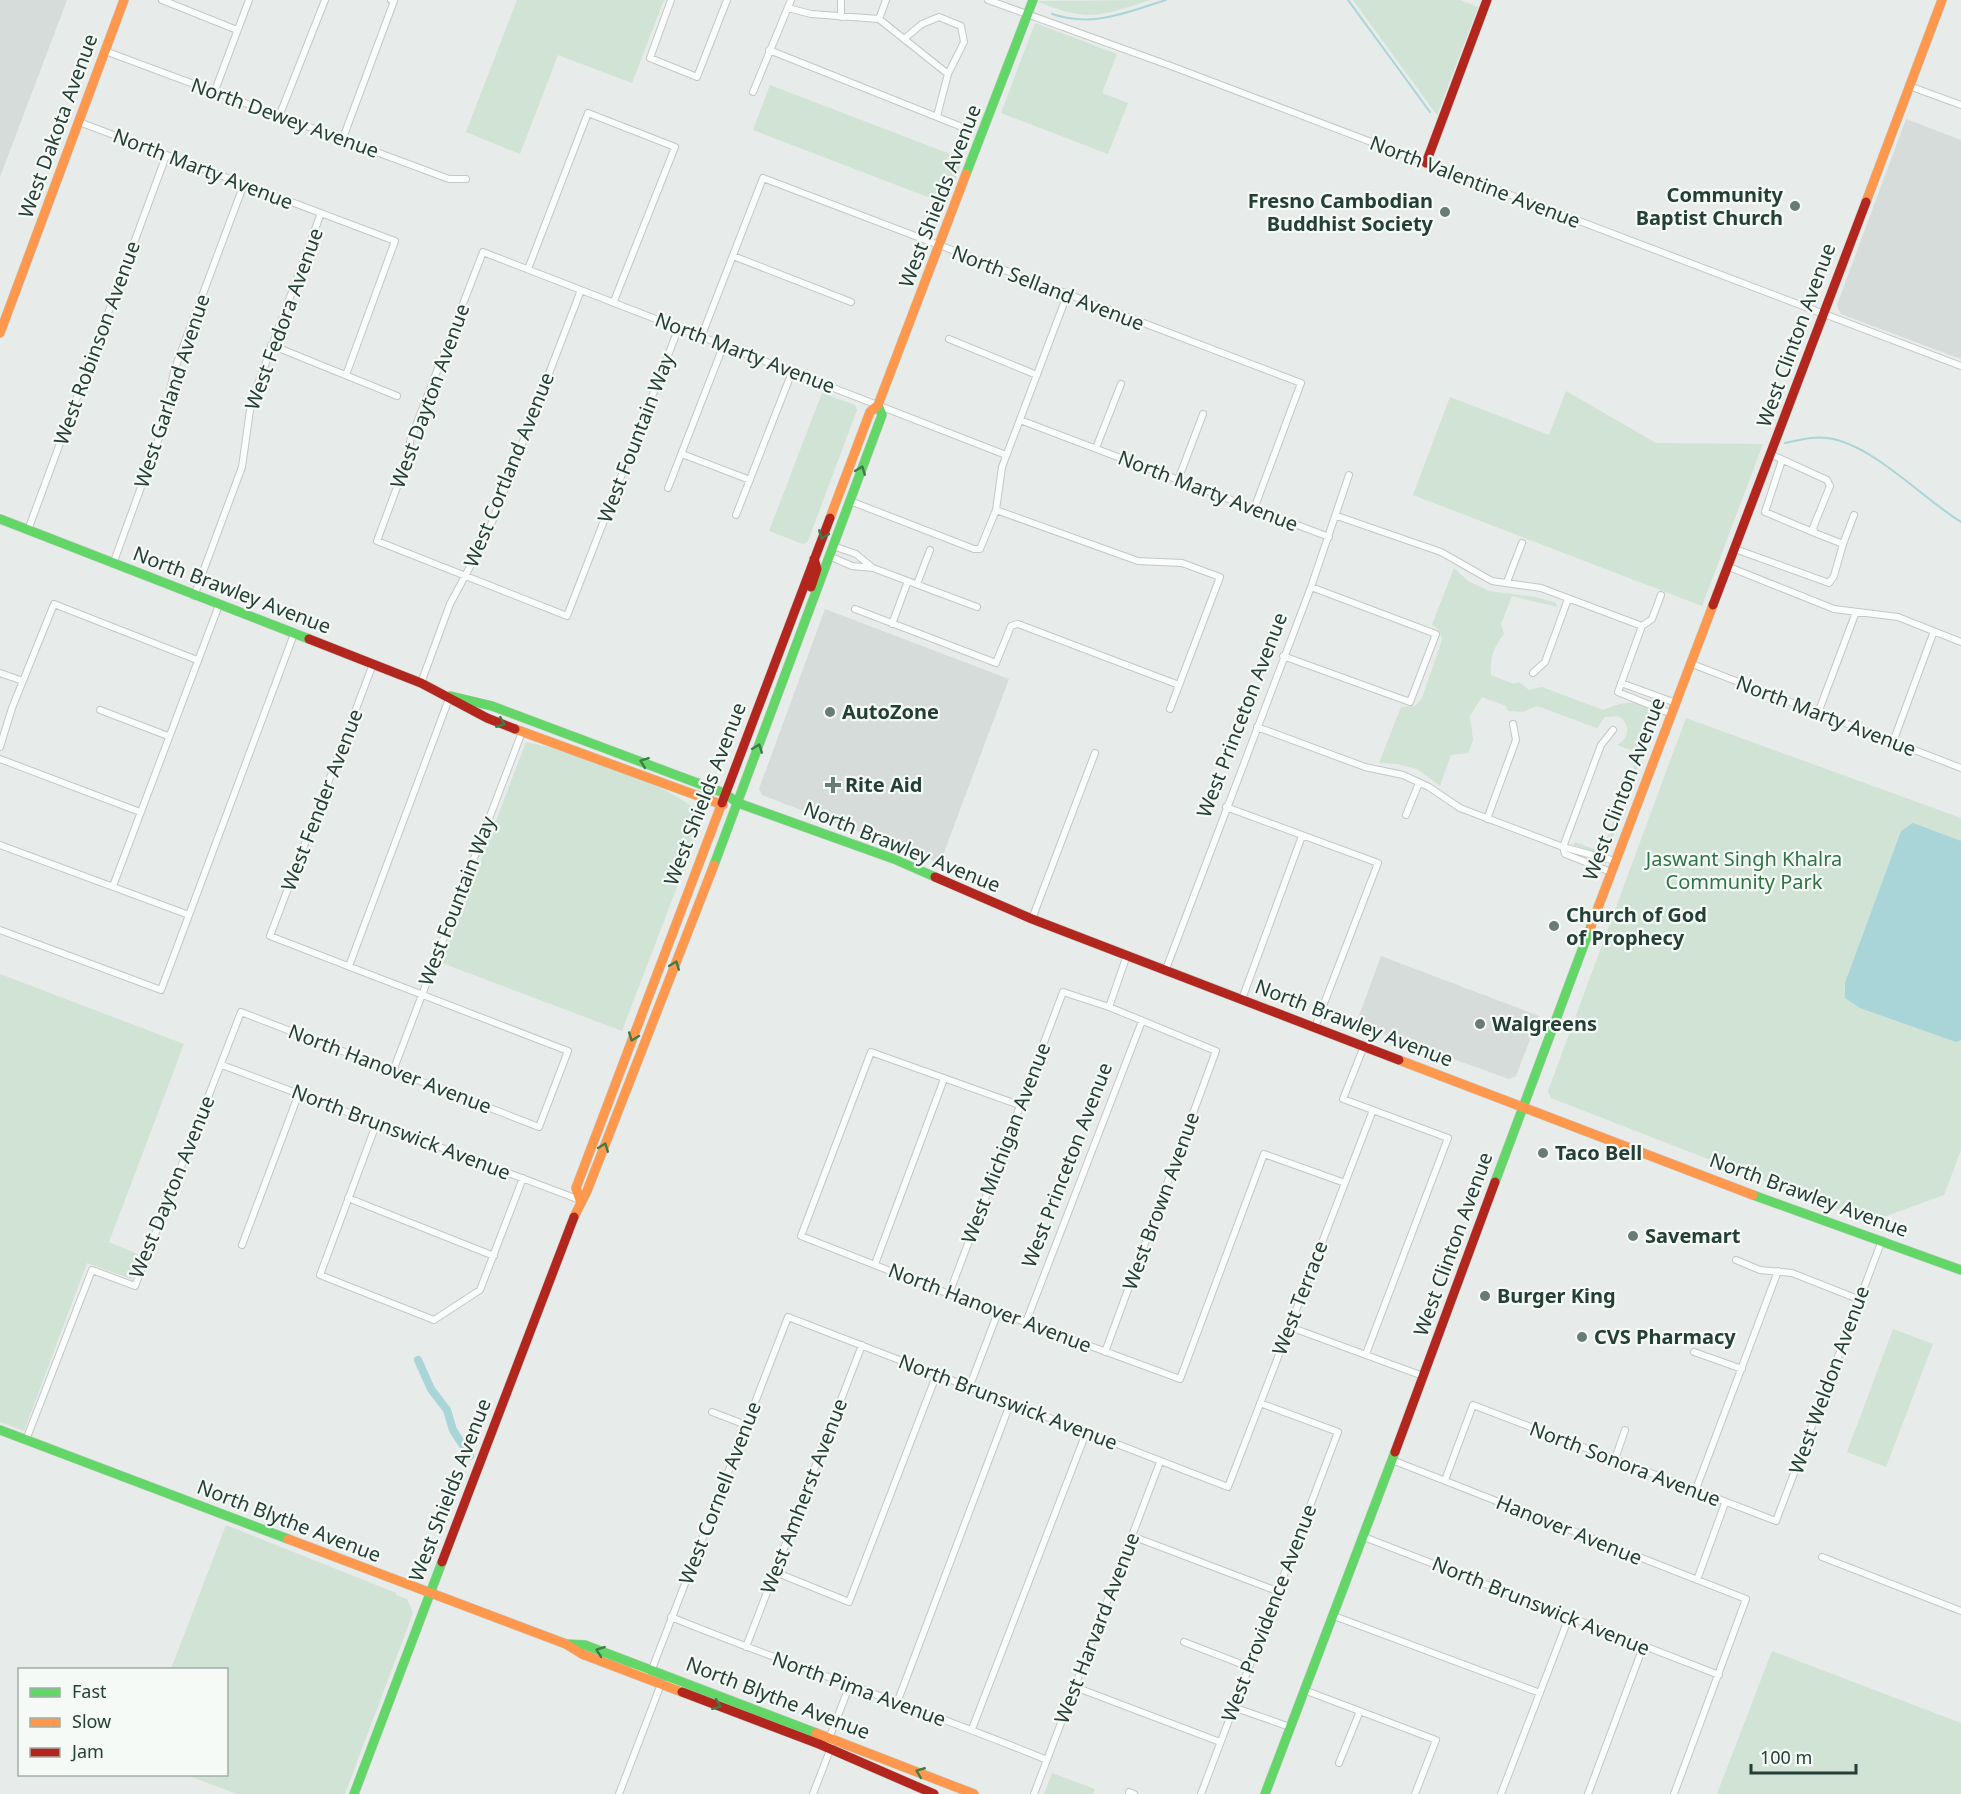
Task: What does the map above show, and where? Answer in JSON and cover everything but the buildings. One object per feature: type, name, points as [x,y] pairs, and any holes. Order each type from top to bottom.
[{"type":"street","name":"West Dakota Avenue","points":[[0,333],[124,0]]},
{"type":"street","points":[[162,0],[237,30]]},
{"type":"street","points":[[214,93],[249,0]]},
{"type":"street","points":[[280,114],[325,0]]},
{"type":"street","points":[[671,0],[650,58],[697,77],[727,0]]},
{"type":"street","points":[[753,92],[791,0]]},
{"type":"street","points":[[841,0],[841,17]]},
{"type":"street","points":[[879,19],[886,0]]},
{"type":"street","name":"North Valentine Avenue","points":[[988,0],[1171,66],[1961,366]]},
{"type":"street","name":"West Shields Avenue","points":[[580,1200],[576,1188],[719,805],[870,412],[878,405],[1033,0]]},
{"type":"street","points":[[1426,164],[1487,0]]},
{"type":"street","name":"West Clinton Avenue","points":[[1265,1794],[1364,1537],[1522,1107],[1729,567],[1942,0]]},
{"type":"street","points":[[343,138],[392,1]]},
{"type":"street","points":[[788,8],[811,14],[879,19],[948,74]]},
{"type":"street","points":[[904,39],[922,24],[939,17],[961,26],[964,42],[948,74],[937,116]]},
{"type":"street","points":[[769,50],[962,127]]},
{"type":"street","name":"North Dewey Avenue","points":[[105,51],[449,178],[466,179]]},
{"type":"street","points":[[1909,86],[1961,105]]},
{"type":"street","points":[[528,269],[588,113],[675,147],[614,301]]},
{"type":"street","name":"North Marty Avenue","points":[[79,122],[395,241],[346,375]]},
{"type":"street","name":"West Robinson Avenue","points":[[28,530],[166,156]]},
{"type":"street","name":"North Selland Avenue","points":[[734,256],[762,178],[1301,383],[1254,509]]},
{"type":"street","name":"West Garland Avenue","points":[[113,564],[164,424],[174,371],[244,184]]},
{"type":"street","name":"West Fedora Avenue","points":[[194,596],[242,467],[251,403],[321,213]]},
{"type":"street","name":"North Marty Avenue","points":[[483,252],[702,335],[1006,455]]},
{"type":"street","name":"West Dayton Avenue","points":[[465,578],[377,541],[410,452],[410,441],[483,252]]},
{"type":"street","points":[[702,335],[734,256],[851,302]]},
{"type":"street","name":"West Cortland Avenue","points":[[421,683],[447,612],[487,535],[581,290]]},
{"type":"street","points":[[850,501],[980,549],[996,510],[999,477],[1006,455],[1067,295]]},
{"type":"street","name":"West Fountain Way","points":[[465,578],[567,616],[679,327]]},
{"type":"street","points":[[949,339],[1037,375]]},
{"type":"street","points":[[668,489],[724,344]]},
{"type":"street","points":[[271,345],[397,396]]},
{"type":"street","points":[[736,514],[792,372]]},
{"type":"street","points":[[1096,448],[1121,384]]},
{"type":"street","name":"West Shields Avenue","points":[[354,1794],[580,1200],[587,1191],[738,803],[882,416],[878,405]]},
{"type":"street","points":[[1178,480],[1203,414]]},
{"type":"street","name":"North Marty Avenue","points":[[1020,420],[1329,537]]},
{"type":"street","points":[[682,454],[750,480]]},
{"type":"street","points":[[1770,454],[1827,480],[1830,486],[1813,528],[1815,532]]},
{"type":"street","points":[[1782,460],[1765,512],[1843,544]]},
{"type":"street","name":"West Princeton Avenue","points":[[1166,969],[1311,587],[1337,516],[1335,510],[1349,474]]},
{"type":"street","points":[[996,510],[1138,561],[1182,563],[1220,577],[1170,709]]},
{"type":"street","points":[[1735,549],[1829,583],[1834,576],[1854,515]]},
{"type":"street","points":[[1337,516],[1441,552],[1492,581],[1541,588],[1642,626]]},
{"type":"street","name":"North Brawley Avenue","points":[[0,519],[421,683],[450,696],[487,718],[522,732],[719,805],[738,803]]},
{"type":"street","points":[[1506,582],[1522,543]]},
{"type":"street","points":[[833,546],[856,554],[873,568]]},
{"type":"street","points":[[917,584],[930,550]]},
{"type":"street","points":[[829,556],[852,566],[873,568],[977,607]]},
{"type":"street","points":[[804,623],[801,614],[817,569],[814,559]]},
{"type":"street","points":[[1729,567],[1834,609],[1898,617],[1961,642]]},
{"type":"street","points":[[892,624],[908,581]]},
{"type":"street","points":[[1283,656],[1410,702],[1436,634],[1311,587]]},
{"type":"street","points":[[1661,596],[1652,619],[1642,626],[1618,692],[1672,714]]},
{"type":"street","points":[[1533,673],[1545,662],[1568,599]]},
{"type":"street","points":[[0,747],[54,604],[197,660]]},
{"type":"street","points":[[112,886],[219,605]]},
{"type":"street","points":[[855,609],[996,663],[1011,627],[1018,624],[1179,685]]},
{"type":"street","points":[[1818,713],[1856,612]]},
{"type":"street","points":[[1893,742],[1934,631]]},
{"type":"street","points":[[784,678],[778,668],[788,642],[786,633]]},
{"type":"street","points":[[0,930],[161,990],[294,634]]},
{"type":"street","name":"West Fender Avenue","points":[[349,966],[270,936],[373,664]]},
{"type":"street","name":"North Marty Avenue","points":[[1692,664],[1961,768]]},
{"type":"street","points":[[0,673],[23,681]]},
{"type":"street","points":[[1622,683],[1676,703]]},
{"type":"street","points":[[422,994],[349,966],[450,696]]},
{"type":"street","name":"North Brawley Avenue","points":[[450,696],[492,705],[614,751],[724,793],[738,803],[894,860],[1032,919],[1364,1047],[1756,1196],[1961,1270]]},
{"type":"street","points":[[100,710],[168,736]]},
{"type":"street","points":[[1487,819],[1516,741],[1513,724]]},
{"type":"street","points":[[1257,727],[1365,767],[1403,775],[1460,808],[1487,819],[1563,847],[1615,861]]},
{"type":"street","points":[[1611,872],[1565,854],[1563,847],[1601,745],[1613,730]]},
{"type":"street","name":"West Fountain Way","points":[[393,1071],[522,732]]},
{"type":"street","points":[[548,741],[563,740],[601,754],[614,751]]},
{"type":"street","points":[[1032,919],[1095,753]]},
{"type":"street","points":[[0,759],[140,812]]},
{"type":"street","points":[[1406,815],[1419,783]]},
{"type":"street","points":[[1226,807],[1378,863],[1315,1027]]},
{"type":"street","points":[[1242,999],[1302,836]]},
{"type":"street","points":[[0,845],[189,915]]},
{"type":"street","points":[[1127,955],[1109,1007],[1142,1021]]},
{"type":"street","name":"West Michigan Avenue","points":[[949,1294],[1022,1106],[1063,992],[1109,1007]]},
{"type":"street","name":"North Hanover Avenue","points":[[241,1012],[539,1127],[568,1051],[422,994]]},
{"type":"street","name":"West Dayton Avenue","points":[[26,1440],[92,1270],[135,1286],[241,1012]]},
{"type":"street","name":"West Princeton Avenue","points":[[1026,1322],[1142,1021]]},
{"type":"street","name":"West Brown Avenue","points":[[1105,1352],[1216,1051],[1142,1021]]},
{"type":"street","points":[[1364,1047],[1342,1099],[1448,1138],[1366,1354]]},
{"type":"street","name":"North Hanover Avenue","points":[[944,1078],[871,1052],[801,1236],[949,1294],[1180,1379],[1264,1154],[1345,1183]]},
{"type":"street","name":"North Brunswick Avenue","points":[[222,1065],[580,1200]]},
{"type":"street","points":[[875,1264],[944,1078],[1022,1106]]},
{"type":"street","points":[[242,1245],[299,1093]]},
{"type":"street","name":"West Terrace","points":[[1228,1486],[1373,1110]]},
{"type":"street","points":[[377,1122],[320,1275],[434,1320],[480,1290],[523,1178]]},
{"type":"street","points":[[348,1198],[494,1256]]},
{"type":"street","name":"West Weldon Avenue","points":[[1776,1521],[1882,1240]]},
{"type":"street","points":[[1736,1260],[1760,1270],[1792,1273],[1858,1299]]},
{"type":"street","points":[[1696,1489],[1778,1271]]},
{"type":"street","points":[[969,1388],[998,1312]]},
{"type":"street","name":"North Brunswick Avenue","points":[[788,1317],[936,1376],[1228,1486]]},
{"type":"street","name":"West Cornell Avenue","points":[[652,1669],[788,1317]]},
{"type":"street","points":[[1290,1327],[1424,1376]]},
{"type":"street","name":"West Amherst Avenue","points":[[746,1647],[862,1345]]},
{"type":"street","points":[[1694,1352],[1742,1369]]},
{"type":"street","points":[[775,1572],[849,1602],[936,1376]]},
{"type":"street","name":"West Providence Avenue","points":[[1201,1794],[1338,1432],[1260,1403]]},
{"type":"street","points":[[897,1703],[1010,1404]]},
{"type":"street","name":"North Sonora Avenue","points":[[1445,1480],[1473,1406],[1776,1521]]},
{"type":"street","points":[[712,1412],[746,1425]]},
{"type":"street","name":"North Blythe Avenue","points":[[0,1430],[566,1644],[582,1654],[661,1684],[974,1794]]},
{"type":"street","points":[[1615,1459],[1625,1430]]},
{"type":"street","points":[[972,1729],[1086,1433]]},
{"type":"street","name":"Hanover Avenue","points":[[1392,1460],[1746,1599],[1719,1675]]},
{"type":"street","name":"West Harvard Avenue","points":[[1034,1794],[1161,1462]]},
{"type":"street","points":[[1697,1580],[1725,1503]]},
{"type":"street","points":[[1132,1536],[1277,1591]]},
{"type":"street","name":"North Brunswick Avenue","points":[[1364,1537],[1719,1675]]},
{"type":"street","points":[[1822,1557],[1961,1611]]},
{"type":"street","points":[[1334,1616],[1540,1693]]},
{"type":"street","name":"North Pima Avenue","points":[[671,1617],[849,1687],[972,1729],[1047,1760]]},
{"type":"street","points":[[1501,1794],[1569,1617]]},
{"type":"street","points":[[1184,1642],[1249,1667]]},
{"type":"street","name":"North Blythe Avenue","points":[[566,1644],[585,1645],[693,1684],[830,1743],[934,1794]]},
{"type":"street","points":[[1588,1794],[1643,1647]]},
{"type":"street","points":[[622,1669],[644,1672],[652,1669]]},
{"type":"street","points":[[1674,1794],[1719,1675]]},
{"type":"street","points":[[619,1794],[661,1684],[693,1684]]},
{"type":"street","points":[[813,1794],[849,1687]]},
{"type":"street","points":[[1075,1687],[1220,1742]]},
{"type":"street","points":[[1304,1690],[1436,1740],[1415,1794]]},
{"type":"street","points":[[1233,1707],[1290,1727]]},
{"type":"street","points":[[1339,1762],[1360,1711]]},
{"type":"shaded area","points":[[0,0],[67,0],[0,177]]},
{"type":"shaded area","points":[[1906,119],[1961,140],[1961,359],[1841,314],[1837,305]]},
{"type":"shaded area","points":[[825,609],[1009,679],[940,863],[762,795],[759,789]]},
{"type":"shaded area","points":[[1381,956],[1539,1016],[1516,1076],[1509,1079],[1356,1024]]},
{"type":"green space","points":[[517,0],[664,0],[632,83],[558,55],[520,154],[466,132]]},
{"type":"green space","points":[[1150,0],[1093,15],[1068,12],[1036,1]]},
{"type":"green space","points":[[1353,0],[1460,0],[1478,7],[1437,115]]},
{"type":"green space","points":[[1035,23],[1117,54],[1102,93],[1128,103],[1108,154],[1001,113]]},
{"type":"green space","points":[[770,85],[963,159],[946,204],[753,130]]},
{"type":"green space","points":[[1566,391],[1656,443],[1763,444],[1702,606],[1413,495],[1450,397],[1549,435]]},
{"type":"green space","points":[[822,393],[855,405],[857,410],[808,541],[803,544],[769,531]]},
{"type":"green space","points":[[1454,568],[1468,581],[1489,591],[1536,597],[1556,603],[1557,607],[1512,596],[1501,624],[1504,634],[1493,653],[1491,675],[1514,684],[1519,682],[1529,690],[1542,687],[1603,710],[1624,703],[1639,703],[1651,708],[1656,714],[1608,851],[1602,855],[1573,845],[1575,842],[1602,852],[1639,753],[1617,745],[1624,739],[1627,731],[1625,723],[1618,716],[1605,717],[1597,728],[1537,706],[1523,712],[1508,711],[1506,706],[1482,697],[1470,716],[1473,740],[1468,753],[1451,755],[1440,786],[1417,769],[1397,764],[1379,763],[1401,707],[1415,706],[1422,698],[1442,640],[1440,631],[1432,625]]},
{"type":"green space","name":"Jaswant Singh Khalra Community Park","points":[[1686,718],[1961,818],[1961,1150],[1944,1195],[1870,1222],[1551,1098],[1548,1091]]},
{"type":"green space","points":[[526,742],[587,759],[652,784],[689,804],[698,818],[688,858],[622,1031],[442,963]]},
{"type":"green space","points":[[0,974],[184,1044],[109,1242],[140,1255],[131,1279],[87,1263],[24,1431],[0,1422]]},
{"type":"green space","points":[[1893,1329],[1933,1344],[1886,1467],[1847,1452]]},
{"type":"green space","points":[[226,1525],[396,1593],[407,1599],[413,1613],[345,1794],[237,1794],[189,1776],[228,1776],[228,1668],[171,1668]]},
{"type":"green space","points":[[1772,1651],[1961,1723],[1961,1794],[1717,1794]]},
{"type":"green space","points":[[1052,1773],[1095,1789],[1093,1794],[1044,1794]]},
{"type":"water","points":[[1913,823],[1961,841],[1961,1040],[1956,1042],[1860,1008],[1845,998],[1845,983],[1901,831]]},
{"type":"waterway","points":[[1052,14],[1067,18],[1096,19],[1166,0]]},
{"type":"waterway","points":[[1348,0],[1430,112]]},
{"type":"waterway","points":[[1785,443],[1816,438],[1844,442],[1878,460],[1961,522]]},
{"type":"waterway","points":[[418,1360],[431,1389],[447,1410],[453,1430],[470,1456]]},
{"type":"traffic: fast","points":[[966,174],[1033,0]]},
{"type":"traffic: fast","points":[[714,865],[882,415],[878,405]]},
{"type":"traffic: fast","points":[[0,519],[309,639]]},
{"type":"traffic: fast","points":[[450,696],[492,706],[724,793],[738,803],[894,859],[935,877]]},
{"type":"traffic: fast","points":[[1495,1182],[1591,926]]},
{"type":"traffic: fast","points":[[1753,1195],[1961,1270]]},
{"type":"traffic: fast","points":[[0,1430],[288,1539]]},
{"type":"traffic: fast","points":[[1265,1794],[1395,1452]]},
{"type":"traffic: fast","points":[[354,1794],[442,1562]]},
{"type":"traffic: fast","points":[[566,1644],[585,1645],[816,1733]]},
{"type":"traffic: slow","points":[[0,333],[124,0]]},
{"type":"traffic: slow","points":[[1866,202],[1942,0]]},
{"type":"traffic: slow","points":[[830,518],[870,412],[878,405],[966,174]]},
{"type":"traffic: slow","points":[[1591,926],[1713,605]]},
{"type":"traffic: slow","points":[[515,729],[723,805]]},
{"type":"traffic: slow","points":[[580,1200],[576,1188],[722,803]]},
{"type":"traffic: slow","points":[[574,1217],[587,1191],[714,865]]},
{"type":"traffic: slow","points":[[1399,1060],[1753,1195]]},
{"type":"traffic: slow","points":[[288,1539],[566,1644],[582,1654],[682,1692]]},
{"type":"traffic: slow","points":[[816,1733],[974,1794]]},
{"type":"traffic: jam","points":[[1426,163],[1487,0]]},
{"type":"traffic: jam","points":[[1713,605],[1866,202]]},
{"type":"traffic: jam","points":[[722,803],[830,518]]},
{"type":"traffic: jam","points":[[811,587],[817,569],[814,559]]},
{"type":"traffic: jam","points":[[309,639],[421,683],[487,718],[515,729]]},
{"type":"traffic: jam","points":[[935,877],[1032,919],[1399,1060]]},
{"type":"traffic: jam","points":[[1395,1452],[1495,1182]]},
{"type":"traffic: jam","points":[[442,1562],[574,1217]]},
{"type":"traffic: jam","points":[[682,1692],[819,1744],[934,1794]]},
{"type":"place","name":"Community Baptist Church","points":[[1795,206]]},
{"type":"place","name":"Fresno Cambodian Buddhist Society","points":[[1445,212]]},
{"type":"place","name":"AutoZone","points":[[830,712]]},
{"type":"place","name":"Rite Aid","points":[[833,785]]},
{"type":"place","name":"Church of God of Prophecy","points":[[1554,926]]},
{"type":"place","name":"Walgreens","points":[[1480,1024]]},
{"type":"place","name":"Taco Bell","points":[[1543,1153]]},
{"type":"place","name":"Savemart","points":[[1633,1236]]},
{"type":"place","name":"Burger King","points":[[1485,1296]]},
{"type":"place","name":"CVS Pharmacy","points":[[1582,1337]]}]
